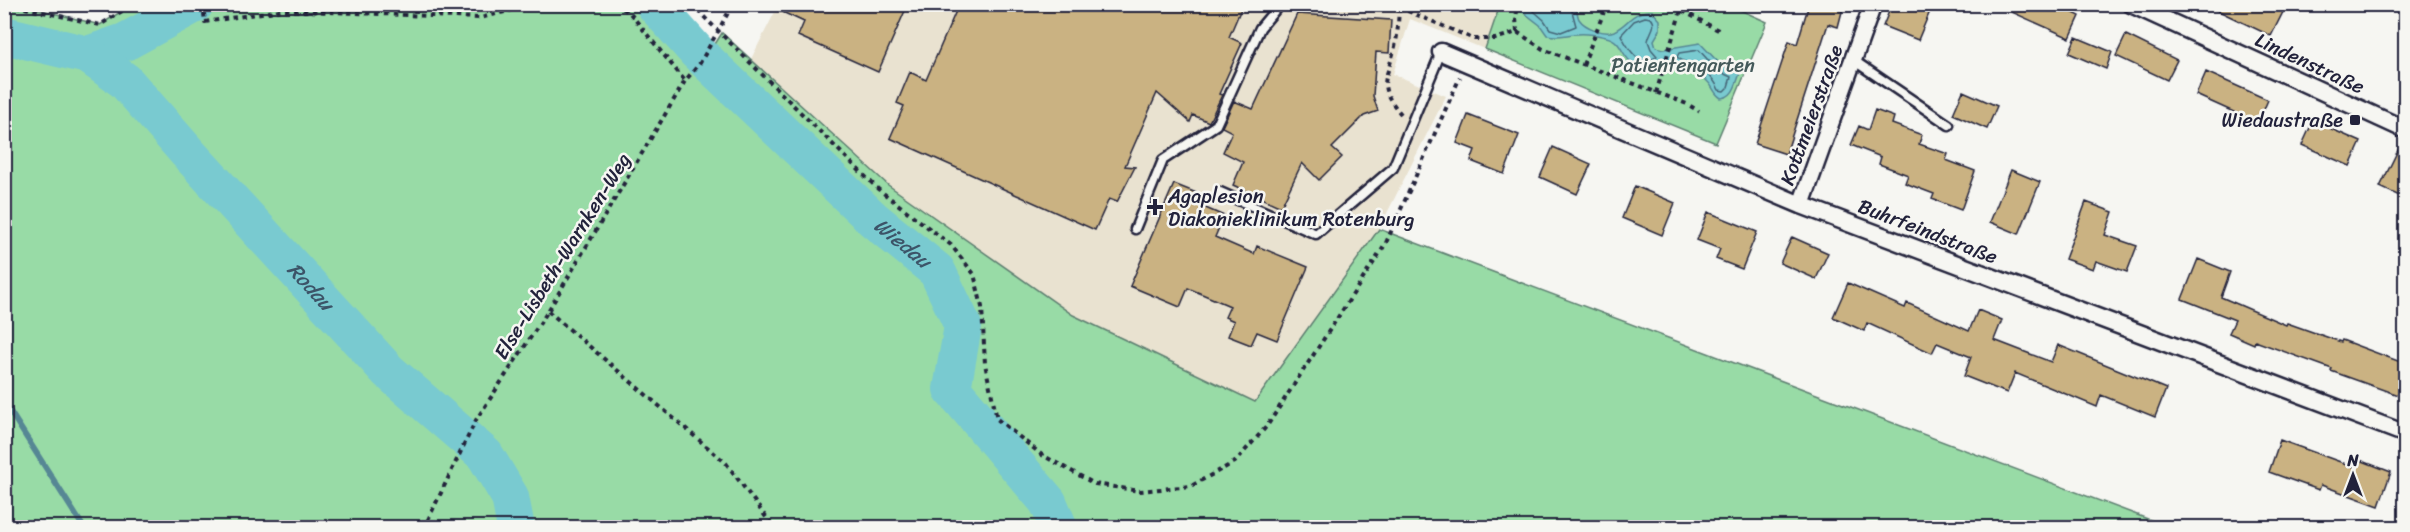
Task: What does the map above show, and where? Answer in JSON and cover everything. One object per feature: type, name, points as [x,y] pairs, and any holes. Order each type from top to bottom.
[{"type":"street","name":"Kottmeierstraße","points":[[1801,205],[1873,4]]},
{"type":"street","name":"Lindenstraße","points":[[2131,4],[2406,130]]},
{"type":"street","name":"Buhrfeindstraße","points":[[1441,52],[1801,205],[2406,434]]},
{"type":"lane","points":[[1135,229],[1163,160],[1216,125],[1260,28],[1280,4]]},
{"type":"lane","points":[[1220,192],[1316,234],[1393,168],[1441,52]]},
{"type":"lane","points":[[1853,60],[1949,125]]},
{"type":"path","points":[[7,4],[100,25],[133,4]]},
{"type":"path","points":[[203,4],[205,22],[281,10],[480,18],[537,4]]},
{"type":"path","points":[[615,4],[629,12],[685,81]]},
{"type":"path","points":[[692,4],[718,33],[878,189],[951,245],[974,274],[982,307],[985,364],[997,419],[1042,455],[1095,484],[1140,491],[1191,486],[1235,462],[1267,426],[1385,245],[1467,63]]},
{"type":"path","name":"Else-Lisbeth-Warnken-Weg","points":[[424,528],[476,420],[548,311],[685,81],[700,63],[733,4]]},
{"type":"path","points":[[1391,4],[1474,39],[1495,39],[1517,32],[1544,49],[1687,104],[1699,111]]},
{"type":"path","points":[[1583,65],[1607,4]]},
{"type":"path","points":[[1666,4],[1722,32]]},
{"type":"path","points":[[1517,32],[1518,6]]},
{"type":"path","points":[[1399,8],[1395,50],[1386,72],[1384,87],[1388,99],[1411,126]]},
{"type":"path","points":[[1656,93],[1681,10]]},
{"type":"path","points":[[548,311],[726,463],[774,528]]},
{"type":"shaded area","name":"Agaplesion Diakonieklinikum Rotenburg","points":[[779,4],[1729,4],[1767,22],[1716,143],[1410,19],[1393,74],[1446,96],[1379,229],[1255,402],[1073,315],[888,185],[751,59]]},
{"type":"green space","points":[[133,4],[672,5],[712,49],[722,33],[888,185],[1073,315],[1255,402],[1379,229],[2169,527],[5,527],[5,5],[22,5],[100,25]]},
{"type":"green space","name":"Patientengarten","points":[[1500,5],[1729,5],[1767,22],[1716,143],[1485,49]]},
{"type":"water","points":[[1514,5],[1576,5],[1578,17],[1582,22],[1590,28],[1606,32],[1614,31],[1639,13],[1652,11],[1660,20],[1660,30],[1654,40],[1656,47],[1664,49],[1700,43],[1722,66],[1740,73],[1732,93],[1721,98],[1704,78],[1683,67],[1670,63],[1644,67],[1635,65],[1612,39],[1588,34],[1547,35],[1540,25]]},
{"type":"building","points":[[765,4],[908,4],[878,72],[798,36],[804,22]]},
{"type":"building","points":[[959,4],[1243,4],[1229,37],[1242,43],[1209,122],[1193,115],[1190,122],[1157,93],[1125,166],[1135,167],[1117,202],[1109,199],[1095,230],[890,138],[904,106],[897,103],[910,72],[926,80]]},
{"type":"building","points":[[1809,4],[1844,4],[1838,27],[1828,24],[1786,154],[1755,144],[1789,41],[1797,44]]},
{"type":"building","points":[[1892,4],[1933,4],[1918,40],[1883,26]]},
{"type":"building","points":[[1994,4],[2055,4],[2080,16],[2070,38]]},
{"type":"building","points":[[2204,4],[2268,4],[2283,12],[2271,36]]},
{"type":"building","points":[[1297,14],[1391,20],[1389,53],[1376,52],[1373,96],[1378,111],[1364,116],[1332,148],[1342,157],[1319,180],[1302,163],[1281,207],[1233,185],[1243,162],[1223,152],[1232,132],[1222,127],[1234,101],[1253,109]]},
{"type":"building","points":[[2126,35],[2177,60],[2167,80],[2116,56]]},
{"type":"building","points":[[2076,37],[2112,52],[2106,69],[2069,53]]},
{"type":"building","points":[[2206,72],[2268,100],[2258,123],[2196,95]]},
{"type":"building","points":[[1963,91],[1997,106],[1987,129],[1953,114]]},
{"type":"building","points":[[1875,110],[1894,117],[1892,124],[1922,135],[1919,144],[1948,154],[1946,160],[1975,171],[1961,210],[1932,199],[1934,194],[1905,183],[1908,175],[1879,164],[1881,157],[1851,145],[1859,126],[1868,130]]},
{"type":"building","points":[[1468,115],[1519,135],[1504,174],[1471,161],[1475,150],[1457,143]]},
{"type":"building","points":[[2313,121],[2361,142],[2350,166],[2302,145]]},
{"type":"building","points":[[2403,140],[2406,140],[2406,199],[2380,187]]},
{"type":"building","points":[[1553,147],[1591,164],[1577,194],[1540,177]]},
{"type":"building","points":[[2011,170],[2040,182],[2019,234],[1990,222]]},
{"type":"building","points":[[1174,184],[1204,196],[1201,206],[1224,216],[1215,237],[1254,254],[1257,246],[1308,267],[1277,340],[1257,332],[1251,345],[1228,336],[1234,321],[1225,317],[1230,306],[1188,288],[1180,307],[1130,286]]},
{"type":"building","points":[[1635,186],[1675,203],[1662,235],[1622,218]]},
{"type":"building","points":[[2086,202],[2113,212],[2105,235],[2137,246],[2127,272],[2096,261],[2093,269],[2065,259]]},
{"type":"building","points":[[1708,212],[1757,232],[1742,269],[1716,259],[1720,249],[1697,240]]},
{"type":"building","points":[[1792,237],[1828,253],[1816,279],[1780,263]]},
{"type":"building","points":[[2198,259],[2230,272],[2221,297],[2286,325],[2287,323],[2341,342],[2342,340],[2406,364],[2406,398],[2229,333],[2235,320],[2182,299]]},
{"type":"building","points":[[1848,283],[1905,308],[1907,303],[1969,331],[1978,310],[2002,320],[1994,340],[2051,362],[2058,345],[2166,389],[2155,417],[2101,395],[2097,407],[2015,373],[2007,393],[1964,376],[1971,357],[1937,343],[1932,353],[1867,323],[1864,331],[1833,317]]},
{"type":"building","points":[[2280,440],[2357,468],[2360,460],[2391,472],[2379,506],[2321,485],[2319,490],[2269,472]]},
{"type":"waterway","name":"Wiedau","points":[[4,35],[88,55],[125,42],[195,4]]},
{"type":"waterway","name":"Wiedau","points":[[654,4],[697,52],[873,219],[937,271],[963,326],[952,389],[1048,502],[1059,528]]},
{"type":"waterway","name":"Rodau","points":[[88,55],[125,81],[388,371],[485,455],[510,497],[516,528]]},
{"type":"waterway","points":[[4,402],[84,528]]},
{"type":"place","name":"Wiedaustraße","points":[[2355,120]]},
{"type":"place","name":"Agaplesion Diakonieklinikum Rotenburg","points":[[1155,207]]}]
